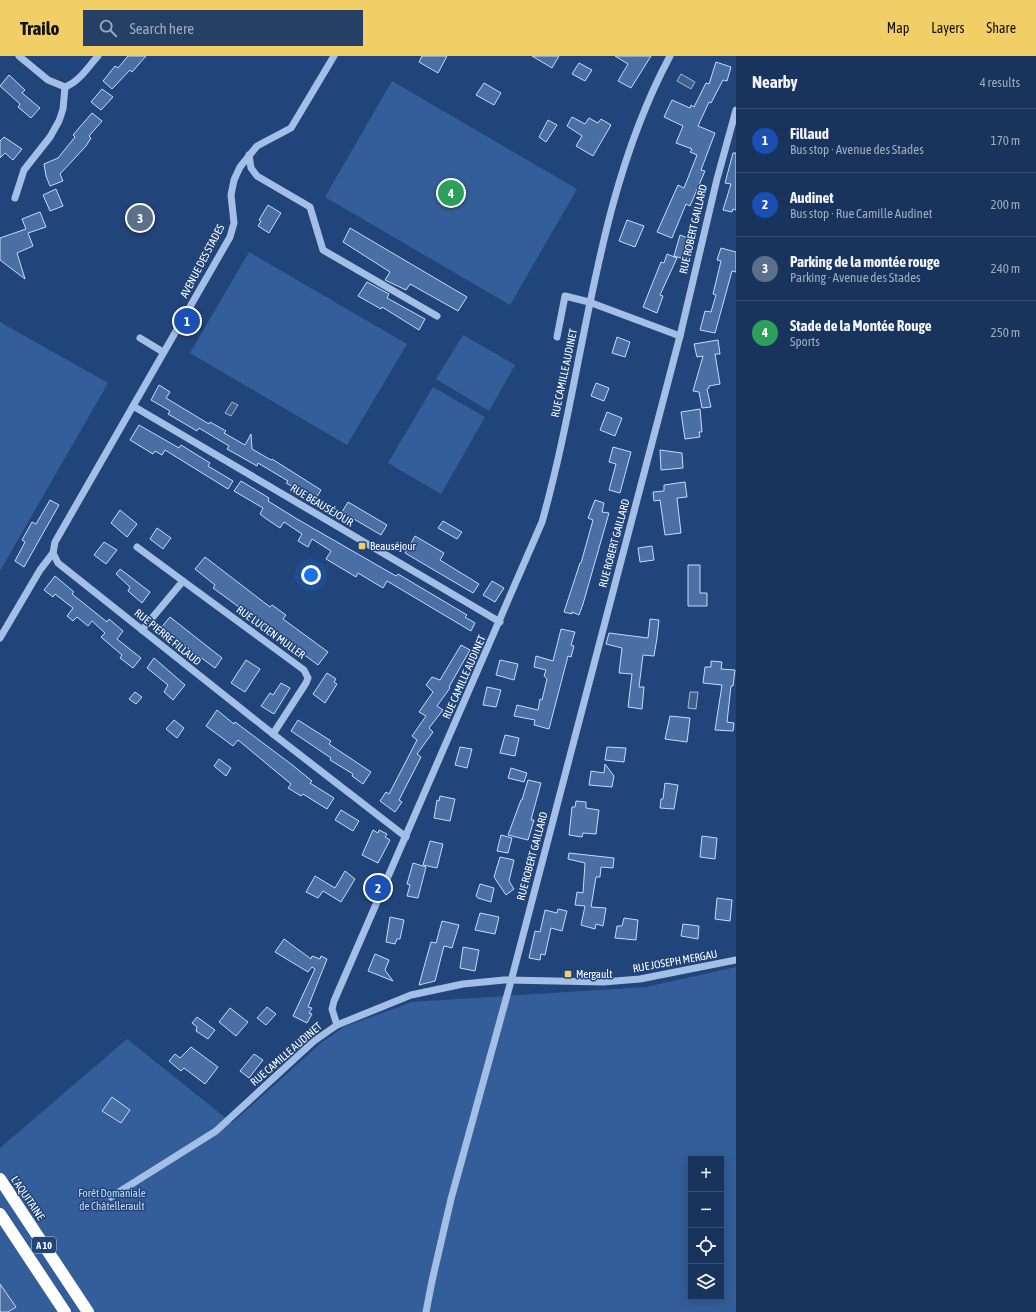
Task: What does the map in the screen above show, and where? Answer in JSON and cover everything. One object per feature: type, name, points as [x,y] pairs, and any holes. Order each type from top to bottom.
[{"type":"highway","name":"L'AQUITAINE","points":[[0,1179],[88,1312]]},
{"type":"highway","name":"A 10","points":[[0,1214],[65,1312]]},
{"type":"street","points":[[19,56],[48,80],[65,87],[78,79],[98,56]]},
{"type":"street","name":"AVENUE DES STADES","points":[[133,406],[230,238],[234,223],[231,195],[234,180],[240,166],[249,155],[263,143],[291,128],[334,56]]},
{"type":"street","name":"RUE CAMILLE AUDINET","points":[[112,1197],[216,1131],[314,1041],[337,1025],[332,1009],[334,1001],[500,622],[542,522],[552,489],[589,302],[621,178],[638,124],[649,97],[670,56]]},
{"type":"street","points":[[15,198],[24,170],[50,137],[59,121],[63,109],[65,87]]},
{"type":"street","name":"RUE ROBERT GAILLARD","points":[[426,1312],[451,1199],[511,981],[680,336],[716,179],[736,110]]},
{"type":"street","points":[[249,155],[251,168],[256,176],[310,207],[322,250],[437,316]]},
{"type":"street","points":[[557,337],[565,296],[589,302],[680,336]]},
{"type":"street","points":[[140,338],[164,352]]},
{"type":"street","points":[[0,638],[40,570],[53,553],[56,542],[133,406]]},
{"type":"street","name":"RUE BEAUSÉJOUR","points":[[133,406],[500,622]]},
{"type":"street","name":"RUE LUCIEN MULLER","points":[[137,547],[306,674],[308,678],[306,683],[272,734]]},
{"type":"street","name":"RUE PIERRE FILLAUD","points":[[53,553],[58,563],[272,734],[406,838]]},
{"type":"street","points":[[142,630],[183,581]]},
{"type":"street","name":"RUE JOSEPH MERGAU","points":[[337,1025],[411,995],[463,984],[511,981],[603,982],[640,980],[736,960]]},
{"type":"green space","points":[[392,81],[577,189],[510,305],[325,197]]},
{"type":"green space","points":[[249,252],[407,344],[347,445],[190,353]]},
{"type":"green space","points":[[0,322],[108,383],[0,571]]},
{"type":"green space","points":[[463,335],[515,365],[489,411],[436,379]]},
{"type":"green space","points":[[433,387],[485,417],[441,494],[388,463]]},
{"type":"green space","name":"Forêt Domaniale de Châtellerault","points":[[736,967],[736,1312],[0,1312],[0,1148],[127,1039],[232,1123],[321,1043],[344,1027],[412,1002],[646,987]]},
{"type":"shaded area","points":[[681,74],[695,82],[691,89],[677,81]]},
{"type":"shaded area","points":[[232,402],[238,405],[231,416],[225,413]]},
{"type":"shaded area","points":[[690,692],[698,692],[696,709],[688,708]]},
{"type":"building","points":[[128,56],[146,56],[132,72],[130,70],[112,89],[103,81],[115,66],[118,68]]},
{"type":"building","points":[[422,56],[447,56],[438,73],[419,62]]},
{"type":"building","points":[[532,56],[559,56],[552,68]]},
{"type":"building","points":[[615,56],[651,56],[631,88],[618,81],[628,64]]},
{"type":"building","points":[[716,62],[731,67],[727,81],[723,80],[711,103],[709,102],[698,126],[715,133],[701,170],[705,171],[690,206],[686,204],[672,238],[657,232],[678,185],[684,188],[697,155],[690,152],[692,149],[676,143],[683,126],[664,117],[672,100],[690,108],[691,105],[694,107],[706,83],[709,84]]},
{"type":"building","points":[[579,63],[592,70],[585,81],[572,74]]},
{"type":"building","points":[[9,75],[25,90],[22,93],[40,108],[31,118],[18,107],[20,104],[0,86]]},
{"type":"building","points":[[484,83],[501,93],[494,105],[476,95]]},
{"type":"building","points":[[102,89],[113,97],[101,110],[91,102]]},
{"type":"building","points":[[92,113],[102,121],[89,136],[91,138],[86,146],[60,174],[63,181],[50,186],[46,176],[44,164],[58,158],[75,137],[73,135]]},
{"type":"building","points":[[572,117],[585,124],[589,118],[598,123],[601,119],[611,125],[593,156],[576,146],[582,136],[567,126]]},
{"type":"building","points":[[548,120],[557,125],[546,142],[539,137]]},
{"type":"building","points":[[4,137],[22,149],[13,160],[5,153],[0,158],[0,141]]},
{"type":"building","points":[[733,153],[736,153],[736,210],[733,209],[732,212],[723,210],[731,184],[725,183]]},
{"type":"building","points":[[56,189],[63,206],[50,211],[43,195]]},
{"type":"building","points":[[268,205],[281,213],[269,233],[258,226],[261,221],[259,220]]},
{"type":"building","points":[[40,212],[46,227],[28,233],[33,246],[17,253],[25,279],[0,260],[0,238],[26,229],[22,219]]},
{"type":"building","points":[[627,220],[644,226],[635,247],[619,241]]},
{"type":"building","points":[[350,228],[467,297],[458,311],[410,284],[406,290],[385,280],[390,272],[343,242]]},
{"type":"building","points":[[680,235],[693,240],[688,260],[674,256]]},
{"type":"building","points":[[721,248],[736,252],[736,272],[732,271],[715,333],[700,330],[705,311],[711,312],[716,295],[713,294],[721,261],[717,260]]},
{"type":"building","points":[[667,254],[677,258],[660,295],[663,296],[657,313],[643,307],[661,262],[664,263]]},
{"type":"building","points":[[367,282],[389,294],[387,298],[425,319],[419,330],[382,307],[381,309],[358,296]]},
{"type":"building","points":[[617,337],[630,342],[625,357],[612,353]]},
{"type":"building","points":[[718,340],[720,354],[715,354],[720,384],[709,386],[707,389],[711,407],[702,408],[699,392],[693,391],[703,356],[697,357],[694,344]]},
{"type":"building","points":[[596,383],[609,388],[604,401],[591,396]]},
{"type":"building","points":[[159,385],[170,392],[166,398],[209,424],[210,422],[226,431],[224,433],[245,445],[251,434],[252,449],[271,460],[272,459],[321,490],[315,500],[286,483],[288,481],[258,463],[257,466],[227,449],[229,446],[199,428],[197,431],[168,414],[170,411],[151,400]]},
{"type":"building","points":[[700,409],[702,432],[699,432],[700,437],[685,439],[681,412]]},
{"type":"building","points":[[607,412],[622,418],[615,436],[600,430]]},
{"type":"building","points":[[139,425],[179,448],[181,445],[210,463],[208,466],[233,481],[228,489],[165,450],[162,455],[155,451],[153,454],[130,440]]},
{"type":"building","points":[[613,447],[631,452],[620,493],[609,490],[616,464],[609,462]]},
{"type":"building","points":[[660,450],[682,453],[683,468],[661,470]]},
{"type":"building","points":[[241,481],[269,498],[268,501],[297,519],[396,576],[398,574],[467,615],[465,617],[475,623],[471,631],[387,581],[383,588],[358,573],[356,577],[326,559],[331,551],[312,539],[308,547],[298,541],[302,534],[284,522],[280,528],[260,514],[263,508],[234,491]]},
{"type":"building","points":[[685,482],[687,497],[677,498],[681,533],[665,535],[660,500],[654,501],[653,492],[664,491],[664,485]]},
{"type":"building","points":[[50,500],[59,505],[24,567],[15,561],[25,542],[22,540],[32,522],[36,524]]},
{"type":"building","points":[[595,500],[604,503],[602,512],[609,513],[579,615],[572,612],[572,614],[564,612],[581,563],[593,520],[588,518]]},
{"type":"building","points":[[348,502],[387,525],[381,535],[342,512]]},
{"type":"building","points":[[120,510],[137,524],[127,537],[111,523]]},
{"type":"building","points":[[443,521],[462,532],[457,539],[438,528]]},
{"type":"building","points":[[157,528],[171,538],[163,549],[150,539]]},
{"type":"building","points":[[415,536],[444,553],[440,560],[479,584],[473,593],[405,553]]},
{"type":"building","points":[[104,542],[117,550],[106,564],[94,555]]},
{"type":"building","points":[[652,546],[654,560],[640,562],[638,548]]},
{"type":"building","points":[[205,557],[270,607],[272,605],[286,615],[283,619],[328,652],[318,665],[213,588],[215,585],[195,569]]},
{"type":"building","points":[[688,565],[700,565],[700,593],[707,593],[707,606],[688,606]]},
{"type":"building","points":[[120,569],[150,592],[142,603],[128,591],[130,587],[116,574]]},
{"type":"building","points":[[55,576],[74,592],[72,594],[107,622],[109,619],[123,631],[117,639],[141,658],[133,668],[120,658],[122,655],[101,637],[105,633],[92,621],[88,626],[77,617],[73,621],[67,616],[73,608],[55,594],[53,597],[44,590]]},
{"type":"building","points":[[492,581],[504,588],[495,602],[483,595]]},
{"type":"building","points":[[170,617],[222,658],[215,668],[161,628]]},
{"type":"building","points":[[650,619],[659,620],[654,656],[643,655],[639,687],[644,687],[642,709],[628,707],[632,674],[619,673],[622,648],[606,644],[609,633],[648,638]]},
{"type":"building","points":[[561,629],[575,632],[571,645],[574,646],[571,657],[568,656],[549,729],[534,725],[535,720],[514,716],[517,705],[538,710],[547,679],[544,676],[546,670],[534,667],[536,656],[553,661]]},
{"type":"building","points":[[461,645],[470,650],[449,687],[450,688],[437,706],[443,710],[429,728],[433,732],[417,754],[421,757],[399,800],[402,802],[395,812],[380,801],[386,792],[389,794],[417,740],[412,736],[426,716],[419,712],[433,692],[426,685],[432,677],[440,680]]},
{"type":"building","points":[[154,658],[185,685],[173,700],[164,692],[168,685],[147,668]]},
{"type":"building","points":[[246,660],[260,669],[245,692],[231,683]]},
{"type":"building","points":[[500,660],[518,664],[514,680],[496,675]]},
{"type":"building","points":[[711,661],[722,662],[721,669],[735,670],[733,686],[731,686],[727,722],[734,723],[733,731],[715,730],[722,685],[703,683],[705,667],[711,667]]},
{"type":"building","points":[[327,673],[336,679],[334,682],[337,684],[325,703],[313,694]]},
{"type":"building","points":[[281,683],[290,688],[274,714],[261,706],[270,693],[273,695]]},
{"type":"building","points":[[487,687],[501,690],[496,707],[483,705]]},
{"type":"building","points":[[135,692],[142,697],[136,704],[129,699]]},
{"type":"building","points":[[217,710],[234,724],[235,722],[291,764],[312,781],[310,783],[334,798],[327,809],[303,794],[301,796],[288,788],[291,784],[238,740],[233,746],[206,726]]},
{"type":"building","points":[[670,716],[690,718],[687,742],[665,739]]},
{"type":"building","points":[[174,720],[184,728],[177,738],[166,729]]},
{"type":"building","points":[[298,720],[331,741],[329,744],[371,772],[363,784],[352,776],[353,774],[330,760],[331,758],[291,731]]},
{"type":"building","points":[[505,735],[519,738],[515,756],[500,753]]},
{"type":"building","points":[[460,747],[472,749],[467,768],[455,765]]},
{"type":"building","points":[[607,747],[626,748],[624,762],[605,760]]},
{"type":"building","points":[[219,759],[231,768],[226,776],[214,766]]},
{"type":"building","points":[[605,764],[614,776],[612,787],[589,785],[591,771],[604,773]]},
{"type":"building","points":[[511,768],[527,773],[524,782],[508,778]]},
{"type":"building","points":[[528,780],[541,783],[531,820],[534,820],[528,840],[508,835]]},
{"type":"building","points":[[665,783],[678,785],[674,809],[660,808]]},
{"type":"building","points":[[440,796],[455,799],[450,821],[434,818],[437,800],[439,801]]},
{"type":"building","points":[[576,801],[586,802],[586,808],[599,810],[596,834],[583,833],[582,837],[569,835],[572,807],[575,807]]},
{"type":"building","points":[[341,810],[359,821],[353,831],[335,820]]},
{"type":"building","points":[[373,830],[378,833],[379,830],[387,834],[385,837],[390,840],[378,863],[362,855]]},
{"type":"building","points":[[501,835],[512,838],[508,853],[497,851]]},
{"type":"building","points":[[702,836],[717,838],[715,859],[700,857]]},
{"type":"building","points":[[430,841],[443,844],[437,868],[423,865]]},
{"type":"building","points":[[569,853],[614,858],[613,868],[601,867],[600,877],[596,877],[591,907],[606,908],[603,926],[596,924],[595,929],[581,925],[585,906],[575,905],[577,892],[583,893],[585,863],[568,859]]},
{"type":"building","points":[[500,857],[514,860],[509,881],[514,889],[506,895],[494,877]]},
{"type":"building","points":[[413,863],[426,867],[418,898],[407,896],[410,885],[407,884]]},
{"type":"building","points":[[345,871],[355,879],[341,902],[323,891],[318,898],[306,892],[315,876],[335,888]]},
{"type":"building","points":[[480,884],[494,888],[491,902],[476,896]]},
{"type":"building","points":[[717,898],[732,900],[730,921],[715,919]]},
{"type":"building","points":[[558,909],[567,911],[562,931],[551,928],[545,955],[541,954],[540,960],[529,958],[535,931],[540,932],[545,910],[557,913]]},
{"type":"building","points":[[480,913],[499,917],[495,934],[475,930]]},
{"type":"building","points":[[390,917],[404,920],[400,939],[397,939],[395,944],[386,942]]},
{"type":"building","points":[[624,918],[638,920],[636,940],[615,938],[617,926],[622,926]]},
{"type":"building","points":[[442,921],[459,925],[452,948],[444,946],[435,981],[419,985],[431,942],[436,943]]},
{"type":"building","points":[[683,924],[699,926],[698,939],[681,936]]},
{"type":"building","points":[[284,939],[311,959],[312,956],[320,959],[321,956],[327,959],[308,1007],[312,1008],[309,1013],[312,1014],[307,1023],[293,1016],[315,969],[312,967],[308,972],[275,952]]},
{"type":"building","points":[[463,947],[479,950],[475,971],[460,968]]},
{"type":"building","points":[[375,954],[389,960],[385,970],[393,981],[368,971]]},
{"type":"building","points":[[267,1007],[276,1014],[266,1025],[257,1018]]},
{"type":"building","points":[[230,1008],[248,1022],[236,1036],[219,1022]]},
{"type":"building","points":[[197,1017],[215,1030],[208,1039],[196,1031],[197,1027],[192,1023]]},
{"type":"building","points":[[191,1047],[218,1067],[205,1084],[184,1068],[181,1071],[169,1061],[175,1054],[180,1058]]},
{"type":"building","points":[[254,1054],[263,1060],[249,1078],[240,1071]]},
{"type":"building","points":[[112,1097],[130,1110],[121,1123],[102,1111]]},
{"type":"building","points":[[0,1284],[16,1307],[8,1312],[0,1312]]},
{"type":"place","name":"Stade de la Montée Rouge","points":[[451,193]]},
{"type":"place","name":"Parking de la montée rouge","points":[[140,218]]},
{"type":"place","name":"Fillaud","points":[[187,321]]},
{"type":"place","name":"Beauséjour","points":[[362,546]]},
{"type":"place","name":"Audinet","points":[[378,888]]},
{"type":"place","name":"Mergault","points":[[568,974]]}]
